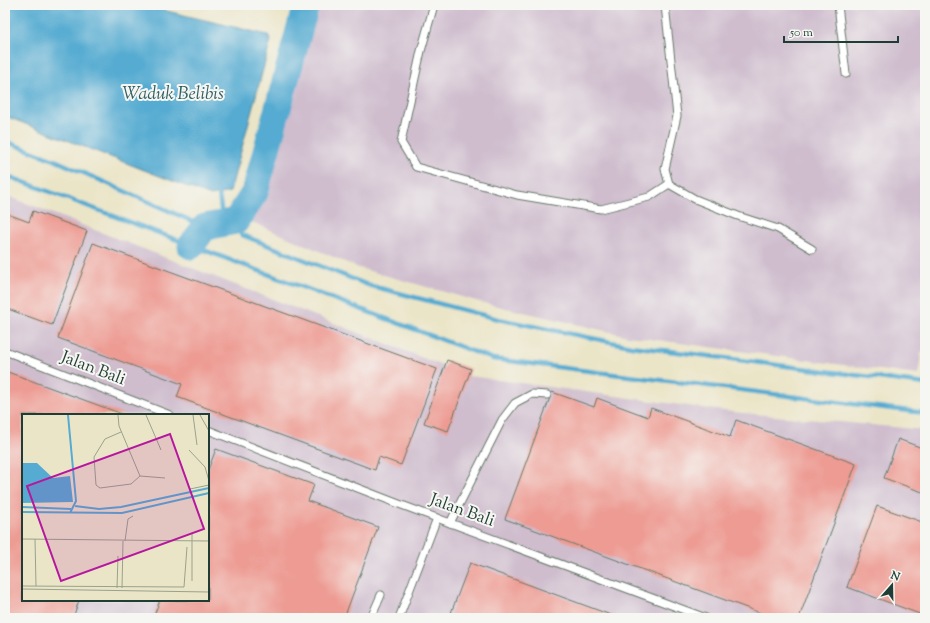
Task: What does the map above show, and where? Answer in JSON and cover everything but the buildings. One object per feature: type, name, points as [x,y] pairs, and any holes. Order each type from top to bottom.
[{"type":"lane","points":[[434,5],[421,52],[401,142],[416,167],[516,195],[601,209],[649,197],[669,184]]},
{"type":"lane","points":[[665,5],[677,116],[665,169],[669,184],[695,199],[738,216],[778,228],[812,249]]},
{"type":"lane","points":[[838,5],[846,74]]},
{"type":"lane","name":"Jalan Bali","points":[[5,351],[167,414]]},
{"type":"lane","points":[[450,523],[502,420],[515,403],[532,394],[546,395]]},
{"type":"lane","name":"Jalan Bali","points":[[209,430],[450,523],[706,618]]},
{"type":"lane","points":[[399,618],[437,518]]},
{"type":"lane","points":[[371,618],[381,595]]},
{"type":"shaded area","points":[[313,5],[925,5],[925,353],[921,353],[918,375],[628,336],[480,302],[359,268],[252,222],[265,188]]},
{"type":"shaded area","points":[[5,195],[469,376],[732,412],[925,430],[925,618],[5,618]]},
{"type":"water","name":"Waduk Belibis","points":[[5,5],[160,5],[167,11],[268,35],[271,40],[230,192],[211,196],[5,116]]},
{"type":"waterway","points":[[191,246],[205,227],[236,221],[255,192],[306,5]]},
{"type":"waterway","points":[[5,141],[57,161],[205,227]]},
{"type":"waterway","points":[[5,175],[493,359],[925,413]]},
{"type":"waterway","points":[[219,195],[223,223]]},
{"type":"waterway","points":[[236,221],[242,235],[368,285],[498,319],[631,346],[925,384]]}]
